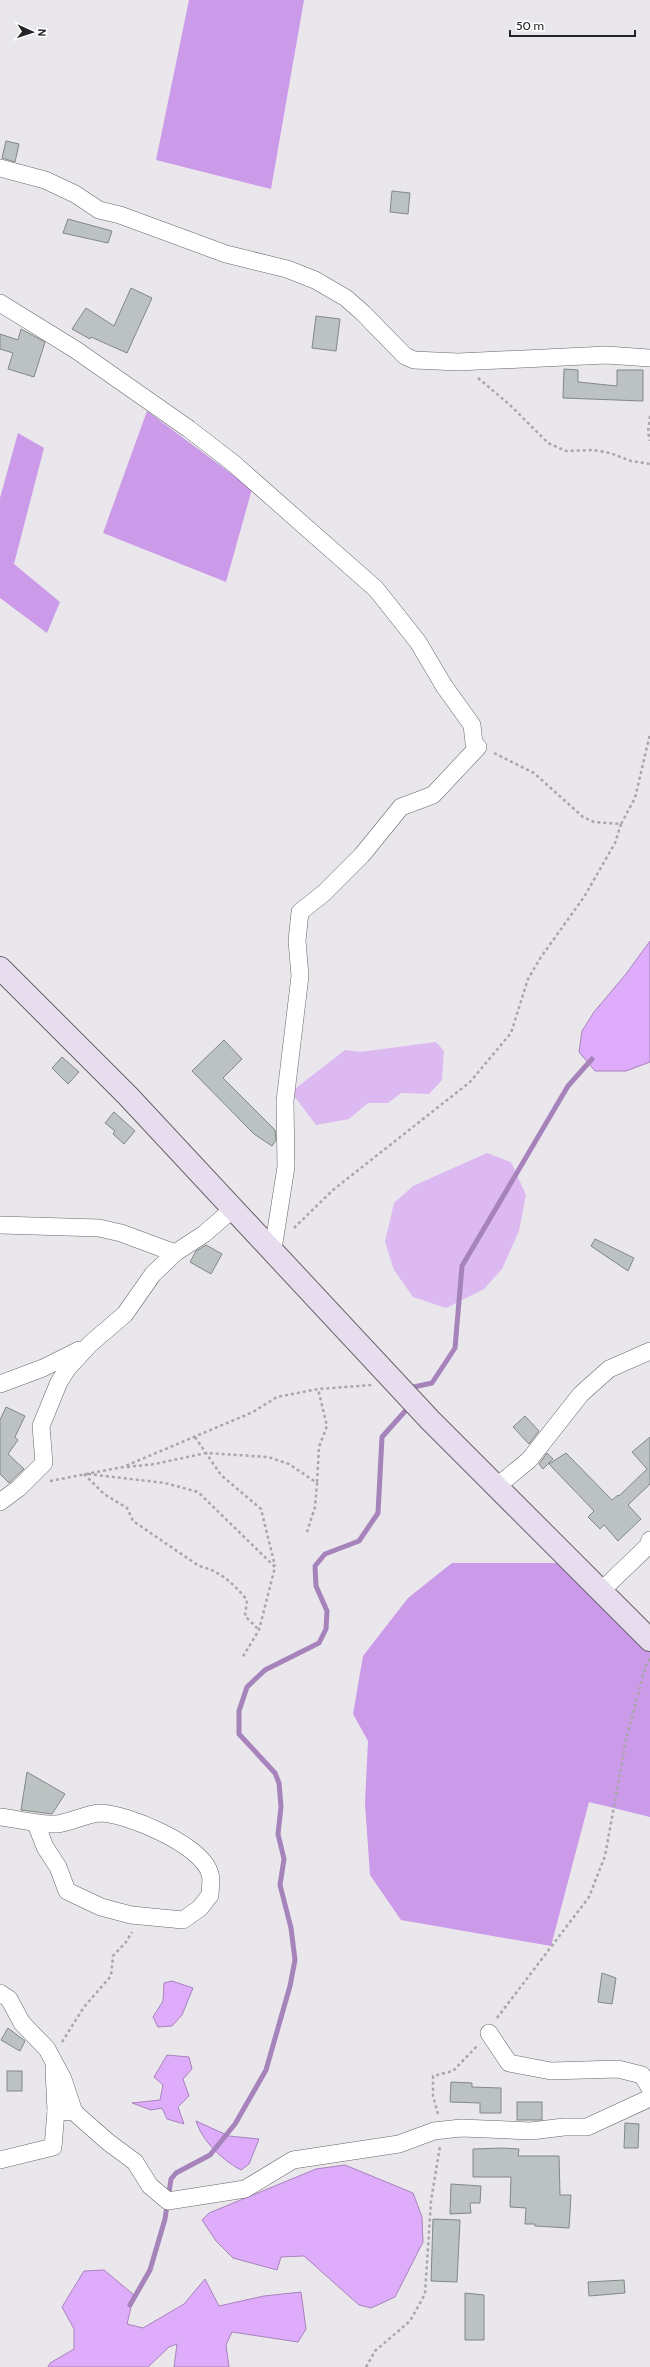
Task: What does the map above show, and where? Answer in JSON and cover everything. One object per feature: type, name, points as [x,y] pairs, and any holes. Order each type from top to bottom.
[{"type":"street","points":[[0,168],[45,180],[75,194],[99,210],[148,225],[226,254],[299,273],[346,298],[363,313],[405,356],[414,360],[458,362],[606,355],[650,358]]},
{"type":"street","points":[[0,303],[76,350],[189,429],[233,463],[376,589],[418,642],[444,686],[472,725],[474,743],[478,747],[433,795],[401,807],[362,855],[324,893],[300,912],[297,941],[300,976],[285,1101],[286,1167],[273,1249]]},
{"type":"street","points":[[0,968],[128,1096],[273,1249],[430,1420],[650,1640]]},
{"type":"street","points":[[0,1502],[19,1488],[44,1463],[41,1426],[59,1382],[68,1368],[90,1344],[125,1314],[154,1274],[175,1253],[204,1234],[234,1208]]},
{"type":"street","points":[[0,1225],[99,1228],[121,1233],[175,1253]]},
{"type":"street","points":[[0,1384],[43,1368],[90,1344]]},
{"type":"street","points":[[496,1487],[529,1460],[581,1394],[609,1369],[650,1351]]},
{"type":"street","points":[[601,1591],[648,1546],[650,1540]]},
{"type":"street","points":[[0,1817],[28,1821],[36,1824],[79,1820],[97,1813],[114,1815],[181,1842],[200,1859],[210,1873],[210,1895],[200,1908],[183,1920],[145,1916],[101,1907],[67,1891],[58,1868],[45,1847],[36,1824]]},
{"type":"street","points":[[0,1993],[9,1999],[22,2023],[41,2041],[63,2079],[74,2112],[108,2142],[135,2162],[150,2186],[168,2201],[245,2189],[294,2160],[400,2144],[443,2130],[460,2128],[530,2131],[564,2127],[587,2127],[650,2098]]},
{"type":"street","points":[[489,2033],[509,2063],[551,2071],[618,2068],[642,2075],[650,2088]]},
{"type":"street","points":[[0,2160],[53,2148],[56,2111],[54,2063]]},
{"type":"street","points":[[56,2111],[74,2112]]},
{"type":"path","points":[[458,362],[510,405],[548,443],[566,452],[593,450],[610,453],[631,461],[650,464]]},
{"type":"path","points":[[650,416],[648,432],[650,441]]},
{"type":"path","points":[[273,1249],[333,1190],[470,1082],[511,1033],[528,979],[541,957],[584,898],[615,843],[621,824],[634,798],[650,734]]},
{"type":"path","points":[[478,747],[501,756],[534,773],[588,820],[594,822],[621,824]]},
{"type":"path","points":[[122,1467],[253,1412],[277,1397],[318,1389],[379,1384],[403,1390]]},
{"type":"path","points":[[306,1534],[315,1507],[319,1447],[327,1426],[318,1389]]},
{"type":"path","points":[[195,1437],[221,1475],[261,1510],[275,1567],[259,1630],[242,1658]]},
{"type":"path","points":[[47,1482],[83,1473],[155,1464],[206,1453],[268,1457],[290,1464],[317,1483]]},
{"type":"path","points":[[83,1473],[165,1483],[198,1492],[275,1567]]},
{"type":"path","points":[[83,1473],[104,1494],[127,1508],[133,1521],[199,1566],[211,1569],[233,1582],[246,1600],[245,1616],[259,1630]]},
{"type":"path","points":[[366,2367],[375,2351],[410,2321],[425,2294],[431,2201],[443,2130],[433,2096],[433,2076],[453,2071],[489,2033],[496,2020],[589,1897],[605,1856],[627,1735],[646,1665],[650,1659]]},
{"type":"path","points":[[54,2063],[56,2052],[81,2013],[111,1976],[113,1956],[126,1942],[135,1922],[145,1916]]},
{"type":"shaded area","points":[[189,0],[304,0],[271,189],[156,160]]},
{"type":"shaded area","points":[[147,411],[252,489],[226,582],[103,533]]},
{"type":"shaded area","points":[[18,433],[44,448],[14,564],[60,602],[47,633],[0,598],[0,498]]},
{"type":"shaded area","points":[[650,941],[650,1062],[626,1071],[595,1071],[579,1052],[582,1031],[594,1012],[626,974]]},
{"type":"shaded area","points":[[436,1042],[444,1051],[442,1080],[429,1094],[401,1093],[388,1103],[368,1103],[349,1119],[316,1125],[291,1092],[345,1050],[360,1052]]},
{"type":"shaded area","points":[[487,1153],[511,1162],[526,1195],[519,1231],[502,1269],[484,1289],[446,1308],[413,1297],[394,1270],[385,1242],[394,1203],[413,1186]]},
{"type":"shaded area","points":[[452,1563],[575,1563],[650,1640],[650,1817],[589,1802],[551,1946],[401,1920],[370,1875],[365,1804],[368,1741],[353,1714],[363,1656],[408,1598]]},
{"type":"shaded area","points":[[172,1981],[193,1988],[182,2015],[172,2026],[158,2027],[153,2017],[163,2001],[164,1983]]},
{"type":"shaded area","points":[[167,2055],[189,2057],[192,2069],[183,2079],[189,2096],[178,2107],[184,2124],[167,2119],[162,2108],[151,2110],[132,2103],[160,2100],[163,2085],[154,2077]]},
{"type":"shaded area","points":[[196,2121],[229,2136],[259,2139],[249,2164],[241,2170],[227,2161],[208,2143]]},
{"type":"shaded area","points":[[345,2165],[413,2193],[422,2217],[423,2242],[395,2297],[371,2308],[359,2305],[304,2256],[281,2257],[277,2270],[233,2258],[216,2241],[202,2220],[209,2213],[316,2169]]},
{"type":"shaded area","points":[[104,2270],[134,2295],[127,2324],[143,2328],[184,2304],[205,2279],[219,2306],[264,2296],[301,2292],[306,2329],[298,2342],[232,2332],[226,2345],[229,2367],[174,2367],[177,2344],[169,2347],[148,2367],[48,2367],[50,2363],[74,2349],[74,2329],[62,2307],[84,2271]]},
{"type":"building","points":[[6,141],[19,144],[15,162],[2,158]]},
{"type":"building","points":[[392,191],[410,193],[408,214],[390,212]]},
{"type":"building","points":[[68,219],[112,231],[108,243],[63,233]]},
{"type":"building","points":[[131,288],[152,298],[127,353],[91,337],[90,339],[72,329],[86,308],[114,326]]},
{"type":"building","points":[[316,316],[340,319],[336,351],[312,348]]},
{"type":"building","points":[[21,329],[45,342],[34,377],[8,369],[13,353],[0,349],[0,334],[18,340]]},
{"type":"building","points":[[564,369],[578,370],[578,382],[617,386],[617,370],[643,370],[643,401],[563,398]]},
{"type":"building","points":[[224,1040],[242,1059],[223,1078],[275,1130],[276,1140],[272,1146],[254,1134],[192,1071]]},
{"type":"building","points":[[62,1057],[79,1072],[68,1084],[52,1068]]},
{"type":"building","points":[[114,1112],[135,1131],[124,1144],[113,1134],[115,1131],[105,1123]]},
{"type":"building","points":[[595,1239],[634,1258],[628,1271],[591,1246]]},
{"type":"building","points":[[206,1245],[222,1254],[211,1274],[190,1262],[196,1251]]},
{"type":"building","points":[[6,1407],[25,1416],[15,1437],[18,1440],[8,1454],[24,1469],[9,1483],[0,1474],[0,1420]]},
{"type":"building","points":[[525,1416],[539,1431],[529,1444],[513,1427]]},
{"type":"building","points":[[650,1437],[650,1484],[628,1505],[641,1519],[618,1541],[604,1525],[600,1529],[588,1517],[594,1511],[549,1464],[566,1453],[612,1500],[618,1495],[619,1496],[647,1469],[632,1452]]},
{"type":"building","points":[[547,1453],[553,1459],[543,1469],[539,1464]]},
{"type":"building","points":[[27,1772],[65,1794],[52,1814],[21,1810]]},
{"type":"building","points":[[602,1973],[616,1978],[612,2004],[598,2002]]},
{"type":"building","points":[[8,2028],[25,2041],[20,2051],[1,2040]]},
{"type":"building","points":[[7,2071],[22,2071],[22,2091],[7,2091]]},
{"type":"building","points":[[451,2082],[472,2083],[472,2087],[501,2088],[501,2113],[480,2113],[480,2103],[450,2102]]},
{"type":"building","points":[[517,2102],[542,2102],[542,2120],[517,2120]]},
{"type":"building","points":[[625,2123],[639,2124],[638,2148],[624,2148]]},
{"type":"building","points":[[473,2149],[519,2149],[518,2156],[559,2156],[560,2195],[571,2195],[569,2228],[525,2224],[526,2208],[510,2207],[511,2177],[473,2177]]},
{"type":"building","points":[[451,2184],[481,2186],[480,2203],[470,2203],[471,2213],[450,2214]]},
{"type":"building","points":[[433,2219],[460,2220],[457,2282],[431,2281]]},
{"type":"building","points":[[624,2280],[625,2293],[589,2296],[588,2282]]},
{"type":"building","points":[[465,2293],[484,2295],[484,2340],[465,2340]]},
{"type":"waterway","points":[[409,1388],[432,1383],[455,1348],[462,1266],[568,1086],[592,1059]]},
{"type":"waterway","points":[[130,2305],[150,2270],[165,2219],[171,2179],[176,2173],[210,2155],[235,2124],[266,2070],[290,1986],[295,1960],[291,1928],[280,1885],[284,1859],[278,1834],[281,1807],[279,1783],[275,1773],[239,1734],[239,1711],[247,1687],[265,1670],[319,1643],[326,1629],[327,1611],[316,1586],[315,1566],[325,1554],[359,1541],[378,1513],[382,1437],[407,1409],[406,1404]]}]
